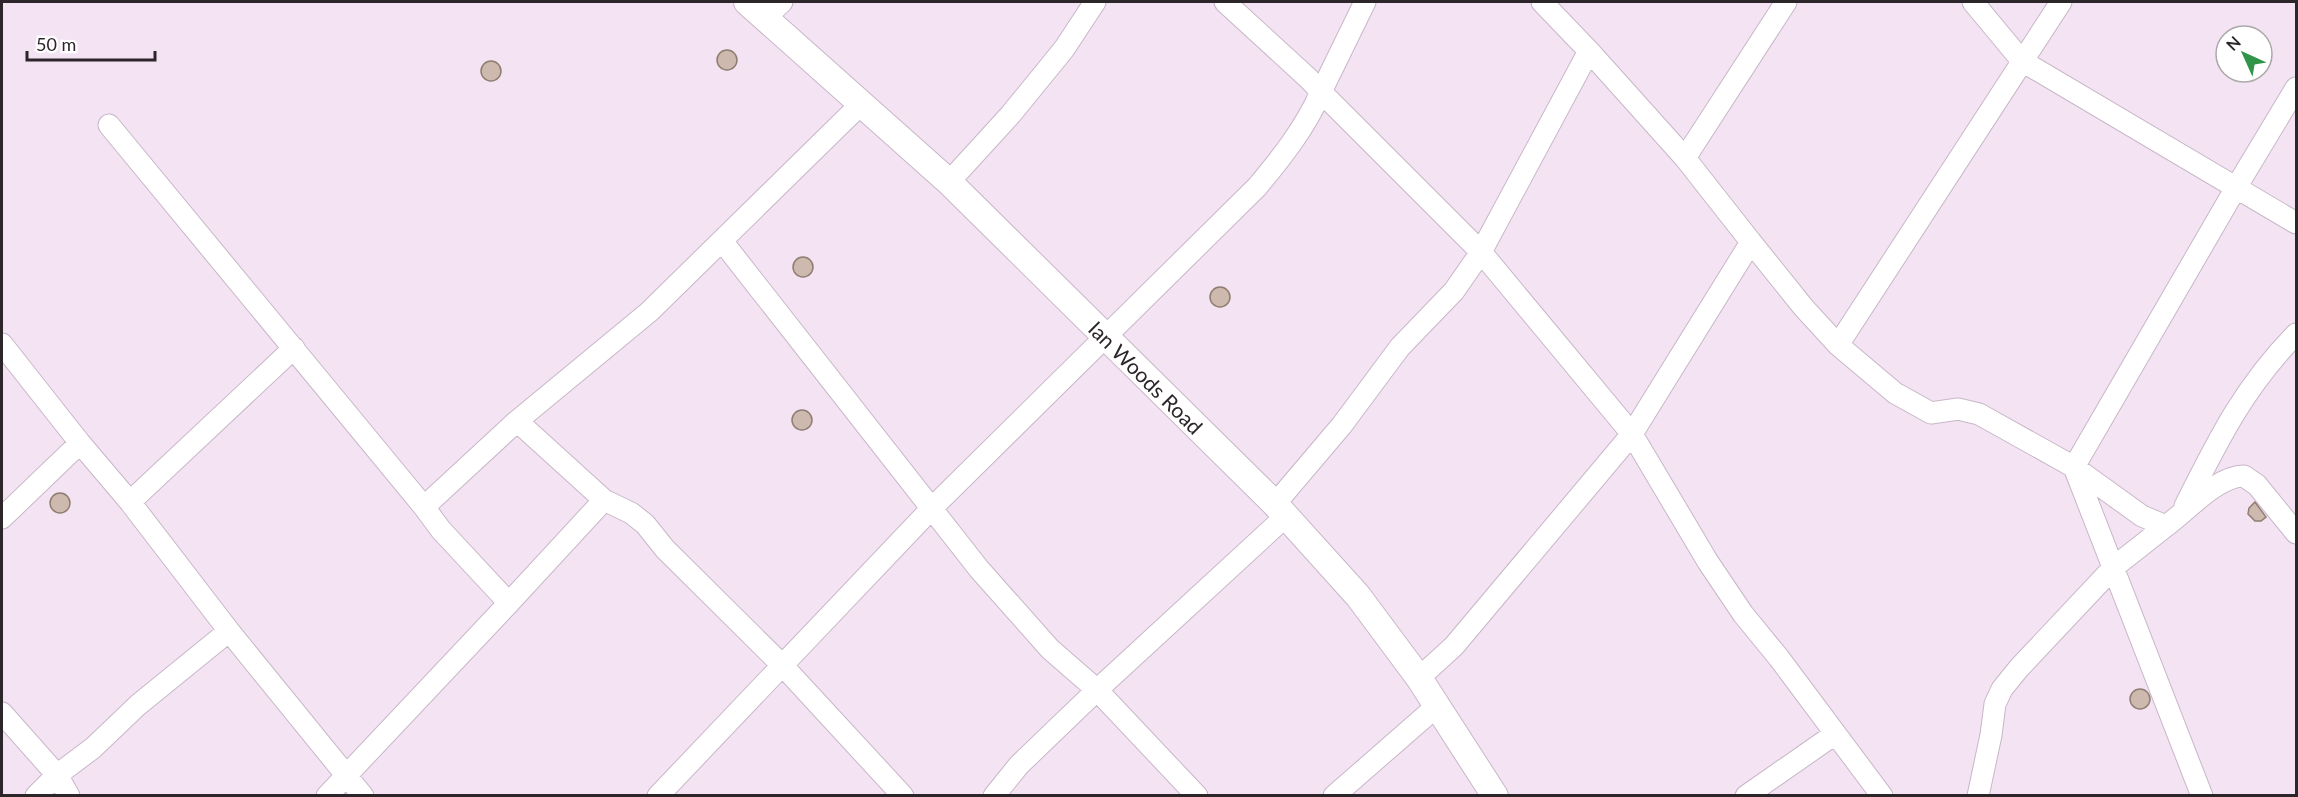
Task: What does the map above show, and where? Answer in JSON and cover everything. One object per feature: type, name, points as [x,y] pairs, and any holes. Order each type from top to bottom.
[{"type":"street","points":[[949,182],[1011,114],[1064,49],[1095,2]]},
{"type":"street","points":[[1225,2],[1309,79],[1481,252],[1632,434],[1708,562],[1743,614],[1882,795]]},
{"type":"street","points":[[658,795],[931,509],[1257,187],[1292,145],[1310,115],[1365,2]]},
{"type":"street","points":[[1542,2],[1685,158],[1804,308],[1838,345],[1895,393],[1931,413],[1958,409],[1979,414],[2074,467],[2142,516],[2174,520]]},
{"type":"street","points":[[1685,158],[1786,2]]},
{"type":"street","points":[[1973,2],[2022,61],[2296,223]]},
{"type":"street","points":[[1838,345],[2061,2]]},
{"type":"street","name":"Ian Woods Road","points":[[765,7],[861,104],[949,182],[1280,510],[1358,596],[1419,678],[1495,795]]},
{"type":"street","points":[[994,795],[1019,765],[1280,510],[1401,347],[1454,291],[1481,252],[1589,51]]},
{"type":"street","points":[[2074,467],[2236,186],[2296,88]]},
{"type":"street","points":[[424,507],[517,421],[649,312],[861,104]]},
{"type":"street","points":[[109,125],[441,530],[509,603]]},
{"type":"street","points":[[722,240],[931,509],[1017,615],[1050,649],[1097,690],[1197,795]]},
{"type":"street","points":[[1419,678],[1454,646],[1632,434],[1751,242]]},
{"type":"street","points":[[2174,520],[2221,432],[2254,382],[2296,334]]},
{"type":"street","points":[[2,344],[363,795]]},
{"type":"street","points":[[130,502],[294,348]]},
{"type":"street","points":[[517,421],[604,500],[631,513],[645,524],[665,549],[783,666],[903,795]]},
{"type":"street","points":[[2,518],[80,443]]},
{"type":"street","points":[[2074,467],[2202,795]]},
{"type":"street","points":[[1978,795],[1995,704],[2002,689],[2114,567],[2227,480],[2244,476],[2257,485],[2296,533]]},
{"type":"street","points":[[327,795],[604,500]]},
{"type":"street","points":[[36,795],[93,748],[138,705],[230,631]]},
{"type":"street","points":[[1334,795],[1437,706]]},
{"type":"street","points":[[2,713],[57,776],[69,795]]},
{"type":"street","points":[[1746,795],[1835,734]]},
{"type":"building","points":[[727,50],[734,53],[737,60],[734,67],[727,70],[720,67],[717,60],[720,53]]},
{"type":"building","points":[[491,61],[498,64],[501,71],[498,78],[491,81],[484,78],[481,71],[484,64]]},
{"type":"building","points":[[803,257],[810,260],[813,267],[810,274],[803,277],[796,274],[793,267],[796,260]]},
{"type":"building","points":[[1220,287],[1227,290],[1230,297],[1227,304],[1220,307],[1213,304],[1210,297],[1213,290]]},
{"type":"building","points":[[802,410],[809,413],[812,420],[809,427],[802,430],[795,427],[792,420],[795,413]]},
{"type":"building","points":[[60,493],[67,496],[70,503],[67,510],[60,513],[53,510],[50,503],[53,496]]},
{"type":"building","points":[[2255,502],[2266,517],[2261,521],[2255,521],[2248,514],[2249,508]]},
{"type":"building","points":[[2140,689],[2147,692],[2150,699],[2147,706],[2140,709],[2133,706],[2130,699],[2133,692]]}]
